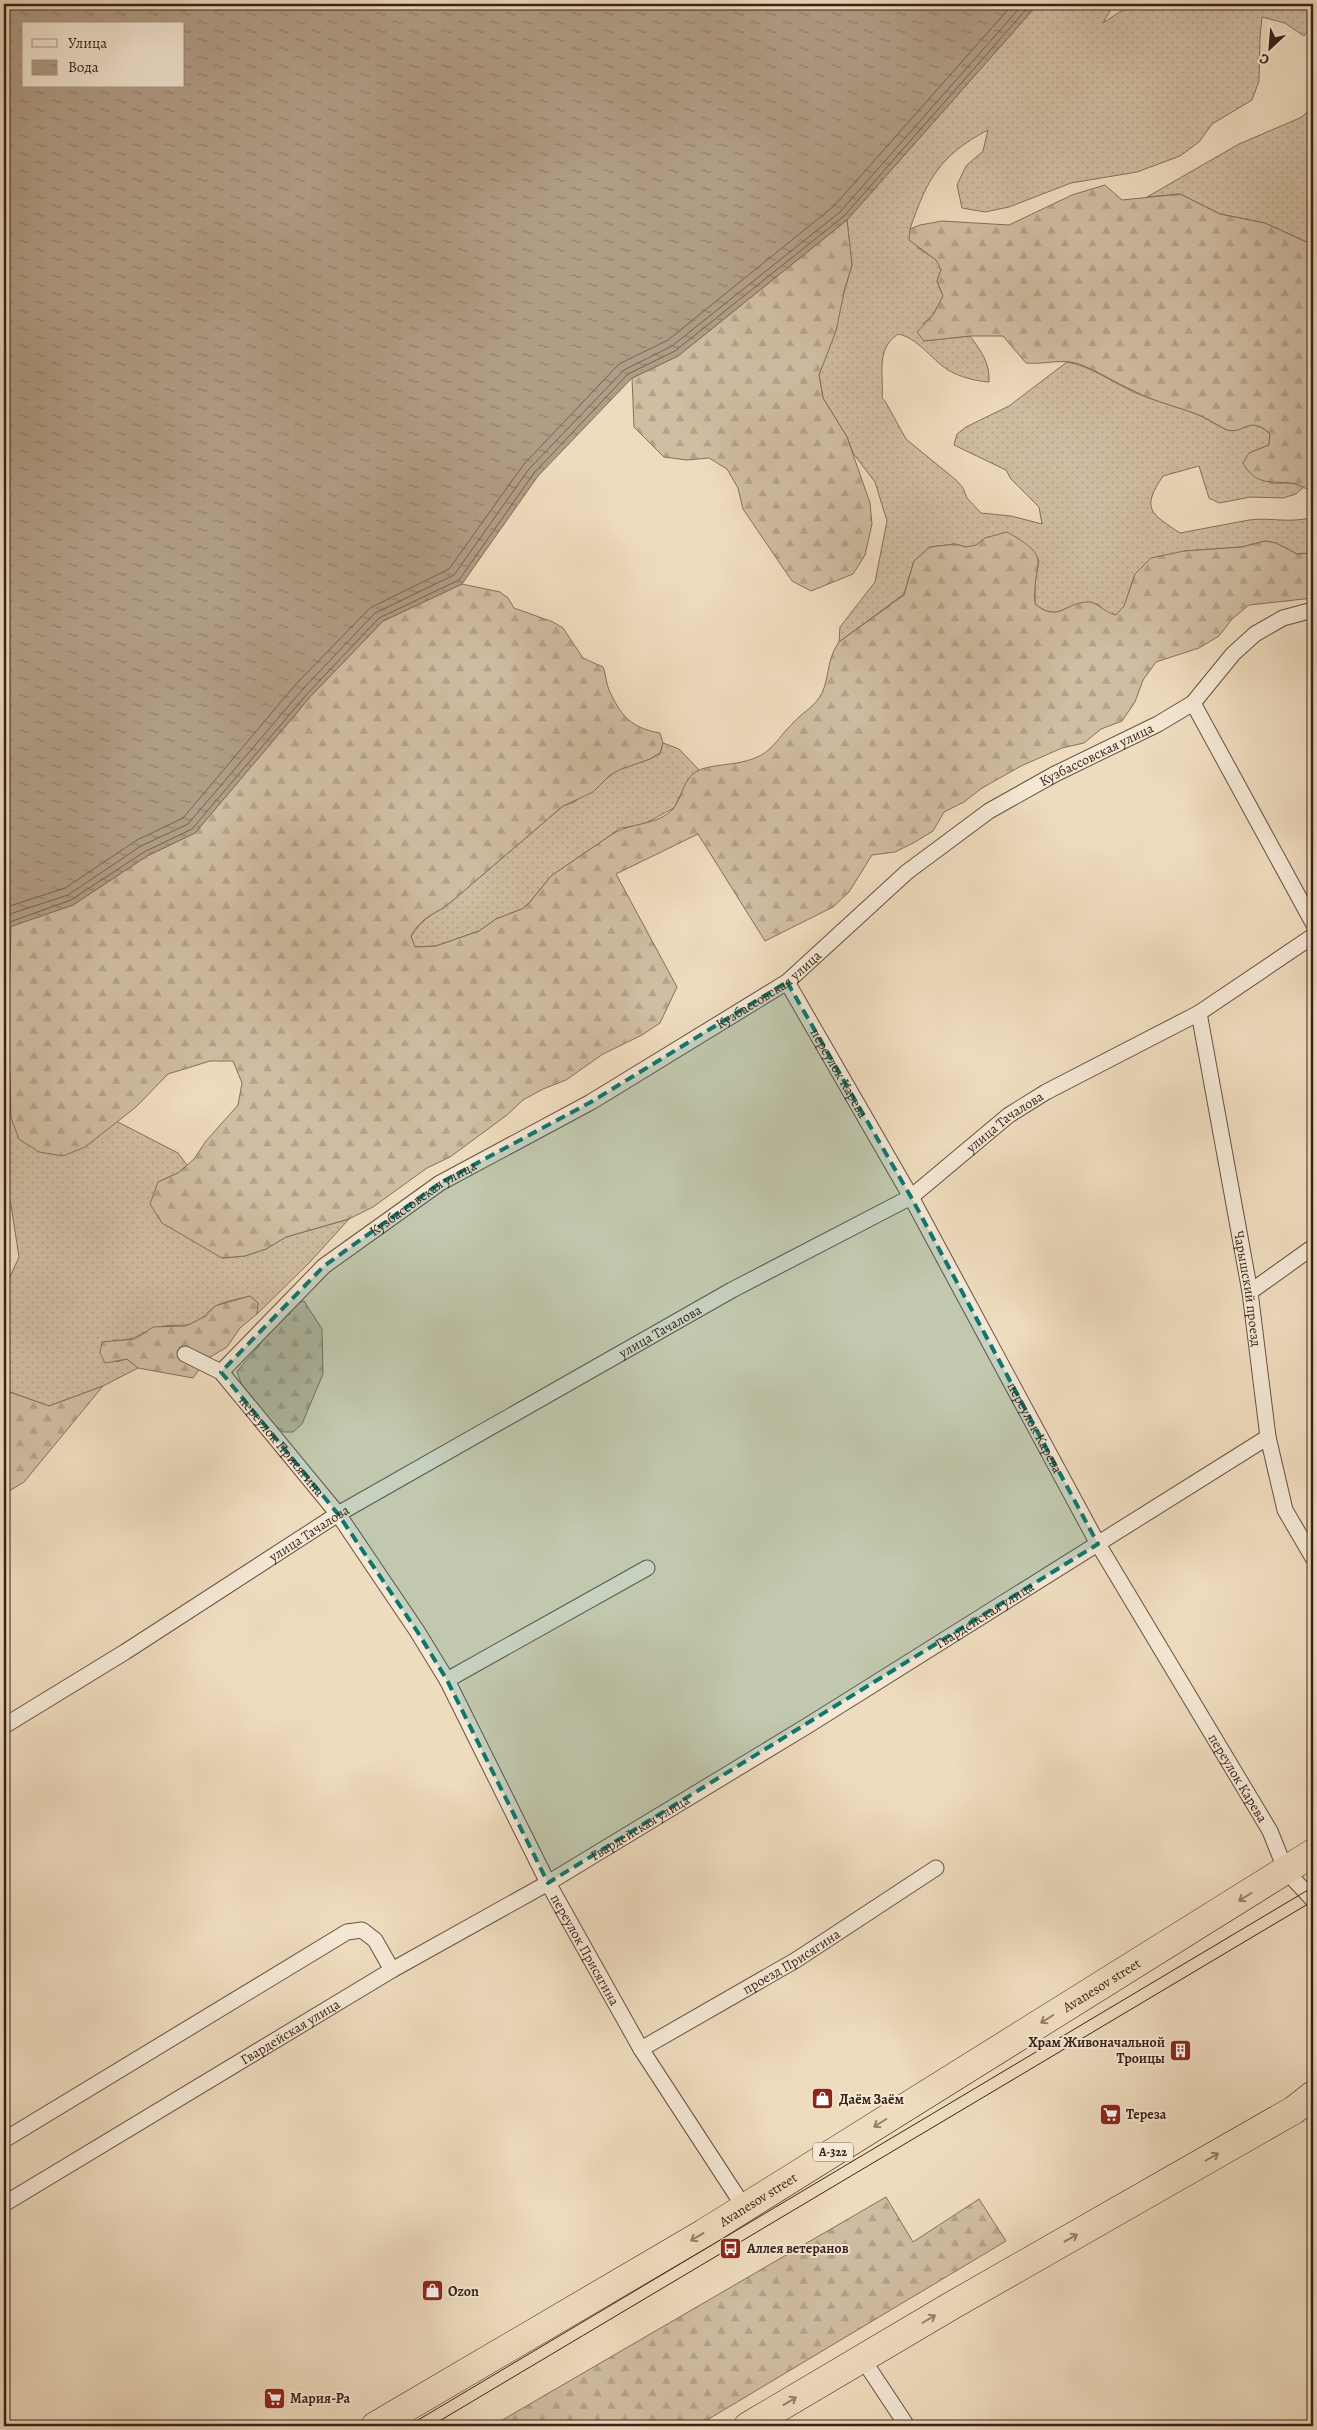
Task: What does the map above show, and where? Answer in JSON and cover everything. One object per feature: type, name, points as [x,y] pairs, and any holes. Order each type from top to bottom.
[{"type":"highway","name":"Avanesov street","points":[[375,2426],[744,2207],[1313,1853]]},
{"type":"highway","points":[[748,2426],[862,2358],[1285,2115],[1313,2095]]},
{"type":"street","name":"Кузбассовская улица","points":[[221,1372],[324,1266],[440,1183],[591,1102],[787,982],[907,872],[989,811],[1055,774],[1158,724],[1194,703],[1233,654],[1255,634],[1283,618],[1313,610]]},
{"type":"street","points":[[1194,703],[1313,923]]},
{"type":"street","name":"улица Тачалова","points":[[4,1726],[125,1652],[338,1514],[732,1290],[912,1197],[1016,1110],[1046,1092],[1199,1013],[1313,936]]},
{"type":"street","name":"переулок Карева","points":[[787,982],[912,1197],[1098,1544],[1270,1831],[1286,1871]]},
{"type":"street","name":"Чарышский проезд","points":[[1199,1013],[1250,1292],[1268,1437],[1285,1510],[1313,1558]]},
{"type":"street","points":[[1250,1292],[1313,1247]]},
{"type":"street","name":"переулок Присягина","points":[[185,1354],[221,1372],[338,1514],[447,1680],[548,1883],[642,2049],[744,2207]]},
{"type":"street","name":"Гвардейская улица","points":[[4,2204],[392,1970],[548,1883],[808,1726],[1268,1437]]},
{"type":"street","points":[[447,1680],[647,1568]]},
{"type":"street","name":"проезд Присягина","points":[[642,2049],[796,1960],[936,1868]]},
{"type":"street","points":[[1286,1871],[1313,1900]]},
{"type":"street","points":[[4,2140],[347,1932],[362,1930],[375,1940],[392,1970]]},
{"type":"street","points":[[862,2358],[907,2426]]},
{"type":"highlighted area","points":[[787,982],[911,1197],[1098,1544],[548,1883],[447,1680],[417,1631],[338,1514],[221,1372],[324,1266],[440,1183],[591,1102]]},
{"type":"green space","points":[[1038,4],[1114,4],[1103,23],[1132,4],[1313,4],[1313,24],[1304,36],[1285,23],[1262,17],[1259,81],[1252,100],[1212,124],[1199,142],[1180,156],[1137,172],[1071,183],[1009,207],[985,212],[962,208],[957,185],[966,166],[983,151],[988,130],[958,149],[937,170],[929,182],[910,229],[918,248],[937,260],[941,270],[937,281],[943,296],[933,315],[924,323],[924,341],[970,336],[986,363],[989,382],[978,381],[948,370],[912,340],[898,334],[886,347],[883,355],[882,398],[906,439],[956,480],[963,488],[967,498],[981,513],[1011,516],[1042,524],[1039,507],[1011,479],[1006,470],[954,445],[957,434],[966,427],[1009,406],[1067,362],[1093,371],[1150,399],[1198,415],[1231,431],[1256,425],[1270,434],[1269,445],[1249,453],[1270,483],[1293,483],[1304,487],[1296,494],[1283,498],[1251,497],[1219,503],[1209,498],[1199,466],[1163,476],[1152,496],[1152,509],[1156,515],[1180,533],[1249,520],[1296,520],[1313,517],[1313,553],[1297,554],[1276,543],[1265,541],[1242,547],[1184,551],[1135,574],[1124,607],[1116,615],[1105,613],[1098,604],[1077,605],[1056,612],[1041,609],[1035,604],[1035,583],[1039,560],[1007,533],[985,538],[977,545],[966,547],[955,544],[930,547],[914,561],[904,594],[839,642],[840,627],[875,582],[887,521],[875,482],[853,453],[847,437],[823,398],[819,375],[852,265],[847,220]]},
{"type":"green space","points":[[1313,106],[1313,245],[1265,223],[1220,214],[1180,194],[1147,197],[1239,144],[1302,117]]},
{"type":"green space","points":[[1105,185],[1122,200],[1180,194],[1220,214],[1265,223],[1313,245],[1313,493],[1294,484],[1258,479],[1248,470],[1243,463],[1249,453],[1269,445],[1270,434],[1257,425],[1231,431],[1225,429],[1198,415],[1149,398],[1073,362],[1026,363],[1003,336],[970,336],[924,341],[917,332],[933,315],[943,296],[937,281],[941,270],[936,260],[909,240],[910,229],[942,221],[1009,225],[1072,195]]},
{"type":"green space","points":[[847,220],[852,265],[836,331],[819,375],[823,398],[847,437],[870,503],[872,524],[865,555],[853,574],[811,591],[792,581],[743,509],[738,488],[727,469],[709,458],[687,460],[664,457],[634,427],[632,378],[678,356]]},
{"type":"green space","points":[[1007,532],[1031,548],[1036,555],[1038,561],[1035,604],[1050,612],[1056,612],[1079,603],[1091,602],[1116,615],[1124,606],[1135,574],[1151,558],[1184,551],[1242,547],[1265,541],[1276,543],[1297,554],[1313,553],[1313,598],[1249,605],[1232,619],[1219,636],[1199,648],[1156,662],[1143,680],[1135,702],[1122,721],[1101,729],[1084,743],[1062,748],[1021,766],[982,788],[964,802],[944,812],[933,831],[915,842],[895,852],[872,855],[849,892],[833,907],[765,941],[698,834],[616,874],[677,987],[660,1023],[642,1035],[603,1054],[566,1080],[543,1089],[523,1100],[507,1115],[450,1157],[427,1168],[373,1207],[349,1219],[286,1237],[266,1249],[245,1256],[222,1258],[162,1223],[150,1204],[158,1182],[178,1173],[194,1159],[206,1141],[238,1105],[242,1083],[233,1061],[210,1061],[168,1074],[136,1107],[85,1147],[63,1156],[39,1152],[19,1139],[11,1118],[10,1074],[4,1063],[4,996],[10,970],[11,925],[73,905],[147,856],[195,833],[310,697],[383,621],[462,584],[500,592],[508,598],[514,608],[553,622],[563,628],[583,658],[603,667],[609,690],[623,714],[641,728],[660,733],[663,743],[660,753],[650,759],[619,770],[609,776],[593,792],[563,806],[445,907],[421,922],[411,936],[415,947],[436,946],[479,931],[496,919],[522,909],[551,876],[611,835],[667,814],[676,804],[688,779],[697,771],[713,766],[742,762],[767,751],[819,698],[825,686],[832,657],[839,642],[904,595],[914,561],[930,547],[955,544],[966,547],[976,545],[985,538]]},
{"type":"green space","points":[[663,743],[679,749],[699,770],[689,778],[674,808],[642,825],[620,828],[551,876],[522,909],[496,919],[479,931],[436,946],[414,947],[411,937],[421,923],[445,907],[563,806],[574,802],[619,769],[660,754]]},
{"type":"green space","points":[[11,925],[10,970],[4,996],[4,929]]},
{"type":"green space","points":[[4,1063],[10,1074],[11,1119],[85,1147],[116,1121],[178,1153],[187,1165],[178,1173],[158,1182],[222,1258],[245,1256],[266,1249],[286,1237],[349,1219],[309,1263],[257,1314],[258,1303],[250,1296],[216,1306],[195,1323],[164,1326],[128,1340],[113,1340],[116,1362],[127,1359],[138,1368],[103,1386],[49,1406],[4,1390],[4,1344],[7,1334],[4,1327],[4,1290],[19,1257],[11,1205],[4,1195]]},
{"type":"green space","points":[[250,1296],[258,1303],[257,1314],[240,1328],[227,1347],[207,1359],[193,1378],[138,1368],[127,1359],[105,1363],[100,1353],[102,1342],[135,1339],[153,1327],[186,1326],[206,1316],[215,1306]]},
{"type":"green space","points":[[304,1301],[322,1329],[323,1374],[302,1424],[293,1432],[283,1432],[261,1412],[249,1397],[237,1371],[259,1346],[269,1325],[290,1314],[294,1304]]},
{"type":"green space","points":[[103,1386],[24,1482],[4,1494],[4,1390],[49,1406]]},
{"type":"green space","points":[[886,2197],[913,2242],[979,2199],[1006,2241],[697,2426],[492,2426]]},
{"type":"water","points":[[4,4],[1038,4],[847,220],[678,356],[632,378],[538,476],[462,584],[383,621],[310,697],[195,833],[147,856],[73,905],[4,929]]},
{"type":"tram line","points":[[408,2426],[1313,1887]]},
{"type":"tram line","points":[[431,2426],[1313,1901]]},
{"type":"place","name":"Храм Живоначальной Троицы","points":[[1181,2050]]},
{"type":"place","name":"Даём Заём","points":[[823,2099]]},
{"type":"place","name":"Тереза","points":[[1110,2114]]},
{"type":"place","name":"Аллея ветеранов","points":[[731,2248]]},
{"type":"place","name":"Ozon","points":[[432,2291]]},
{"type":"place","name":"Мария-Ра","points":[[274,2398]]}]
